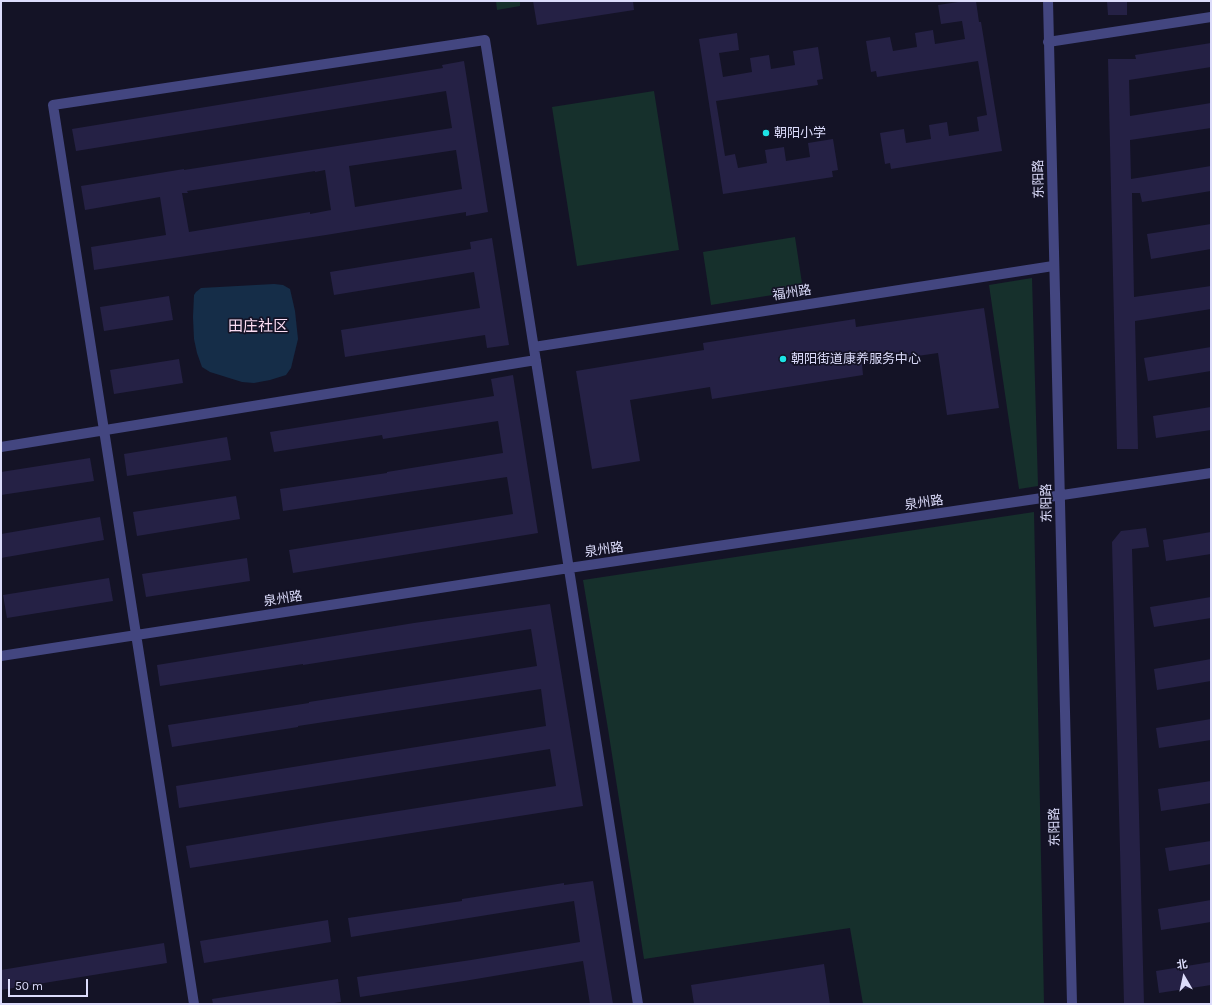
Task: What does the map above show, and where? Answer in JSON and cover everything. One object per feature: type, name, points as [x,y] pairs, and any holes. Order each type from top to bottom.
[{"type":"street","name":"东阳路","points":[[1048,1],[1053,266],[1072,1004]]},
{"type":"street","points":[[1048,42],[1211,17]]},
{"type":"street","points":[[194,1004],[53,104],[485,40],[638,1004]]},
{"type":"street","name":"福州路","points":[[534,347],[1053,266]]},
{"type":"street","points":[[1,447],[536,360]]},
{"type":"street","name":"泉州路","points":[[1,656],[569,568],[1211,474]]},
{"type":"green space","points":[[496,1],[520,1],[520,6],[497,10]]},
{"type":"green space","points":[[654,91],[679,250],[577,266],[552,107]]},
{"type":"green space","points":[[795,237],[803,290],[711,305],[703,252]]},
{"type":"green space","points":[[1032,278],[1038,486],[1019,489],[989,285]]},
{"type":"green space","points":[[1034,512],[1044,1004],[863,1004],[850,928],[644,959],[583,580]]},
{"type":"water","points":[[274,284],[283,285],[290,289],[295,311],[298,339],[291,368],[286,375],[254,383],[242,382],[210,372],[202,367],[194,339],[193,317],[194,295],[196,292],[201,288]]},
{"type":"building","points":[[533,1],[633,1],[634,10],[537,25]]},
{"type":"building","points":[[976,1],[979,22],[981,22],[1002,151],[891,169],[890,163],[885,164],[880,133],[904,129],[906,143],[931,139],[929,125],[947,122],[949,136],[979,131],[977,117],[987,115],[978,61],[877,77],[876,71],[871,72],[866,41],[890,37],[893,51],[917,47],[915,33],[933,30],[935,44],[965,39],[962,21],[941,24],[938,5]]},
{"type":"building","points":[[1107,1],[1127,1],[1127,15],[1108,15]]},
{"type":"building","points":[[737,33],[739,50],[719,53],[723,77],[752,72],[750,58],[769,55],[771,69],[795,65],[793,51],[818,47],[823,79],[817,80],[818,85],[716,101],[725,156],[735,154],[738,168],[767,163],[765,150],[784,147],[786,161],[810,157],[808,143],[833,139],[838,170],[832,171],[833,177],[723,194],[699,39]]},
{"type":"building","points":[[1211,43],[1211,67],[1129,80],[1130,116],[1211,103],[1211,128],[1130,140],[1131,179],[1211,166],[1211,191],[1142,202],[1140,193],[1132,193],[1134,297],[1211,286],[1211,309],[1135,321],[1138,449],[1117,449],[1108,59],[1136,59],[1135,55]]},
{"type":"building","points":[[464,61],[488,212],[466,216],[466,212],[94,270],[91,247],[166,235],[160,197],[85,210],[81,186],[452,128],[446,91],[76,151],[72,129],[443,68],[442,65]],"holes":[[[456,150],[462,189],[355,207],[349,166]],[[325,170],[331,210],[310,214],[310,212],[189,232],[182,193]]]},
{"type":"building","points":[[1211,224],[1211,249],[1151,259],[1147,234]]},
{"type":"building","points":[[492,238],[509,345],[487,348],[485,335],[345,357],[341,330],[480,308],[474,272],[334,295],[330,272],[471,249],[470,242]]},
{"type":"building","points":[[169,296],[173,320],[104,331],[100,307]]},
{"type":"building","points":[[984,308],[999,408],[947,415],[938,353],[862,364],[863,375],[712,399],[710,387],[630,400],[640,461],[592,469],[576,371],[704,350],[703,343],[855,319],[856,327]]},
{"type":"building","points":[[1211,347],[1211,371],[1148,381],[1144,358]]},
{"type":"building","points":[[179,359],[183,383],[114,394],[110,370]]},
{"type":"building","points":[[513,375],[538,533],[293,573],[289,550],[513,514],[507,477],[283,511],[280,489],[387,473],[503,453],[498,421],[383,439],[382,435],[274,452],[270,432],[494,396],[491,379]]},
{"type":"building","points":[[1211,407],[1211,430],[1156,438],[1153,416]]},
{"type":"building","points":[[227,437],[231,460],[127,476],[124,454]]},
{"type":"building","points":[[90,458],[94,481],[1,495],[1,472]]},
{"type":"building","points":[[236,496],[240,519],[137,536],[133,512]]},
{"type":"building","points":[[100,517],[104,540],[1,558],[1,534]]},
{"type":"building","points":[[1146,528],[1149,547],[1132,549],[1144,1004],[1124,1004],[1112,542],[1121,531]]},
{"type":"building","points":[[1211,532],[1211,554],[1166,561],[1163,540]]},
{"type":"building","points":[[247,558],[250,581],[146,597],[142,574]]},
{"type":"building","points":[[109,578],[113,601],[7,618],[3,595]]},
{"type":"building","points":[[1211,597],[1211,618],[1154,627],[1150,607]]},
{"type":"building","points":[[550,604],[583,806],[190,868],[186,846],[556,786],[550,749],[179,808],[176,786],[546,726],[541,689],[172,747],[168,725],[537,666],[531,629],[160,686],[157,665],[414,623]]},
{"type":"building","points":[[1211,659],[1211,681],[1157,690],[1154,669]]},
{"type":"building","points":[[1211,719],[1211,740],[1159,748],[1156,728]]},
{"type":"building","points":[[1211,781],[1211,803],[1161,811],[1158,789]]},
{"type":"building","points":[[1211,841],[1211,864],[1169,871],[1165,848]]},
{"type":"building","points":[[593,881],[613,1004],[590,1004],[583,961],[360,997],[357,977],[580,942],[574,901],[351,937],[348,918],[462,901],[462,899],[564,883],[564,885]]},
{"type":"building","points":[[1211,900],[1211,922],[1161,930],[1158,909]]},
{"type":"building","points":[[328,920],[331,942],[204,963],[200,941]]},
{"type":"building","points":[[164,943],[167,963],[1,990],[1,970]]},
{"type":"building","points":[[1211,962],[1211,985],[1159,993],[1156,971]]},
{"type":"building","points":[[824,964],[830,1004],[694,1004],[691,985]]},
{"type":"building","points":[[338,979],[341,1002],[328,1004],[213,1004],[212,999]]},
{"type":"place","name":"朝阳小学","points":[[766,133]]},
{"type":"place","name":"朝阳街道康养服务中心","points":[[783,359]]},
{"type":"district","name":"田庄社区","points":[[258,327]]}]
